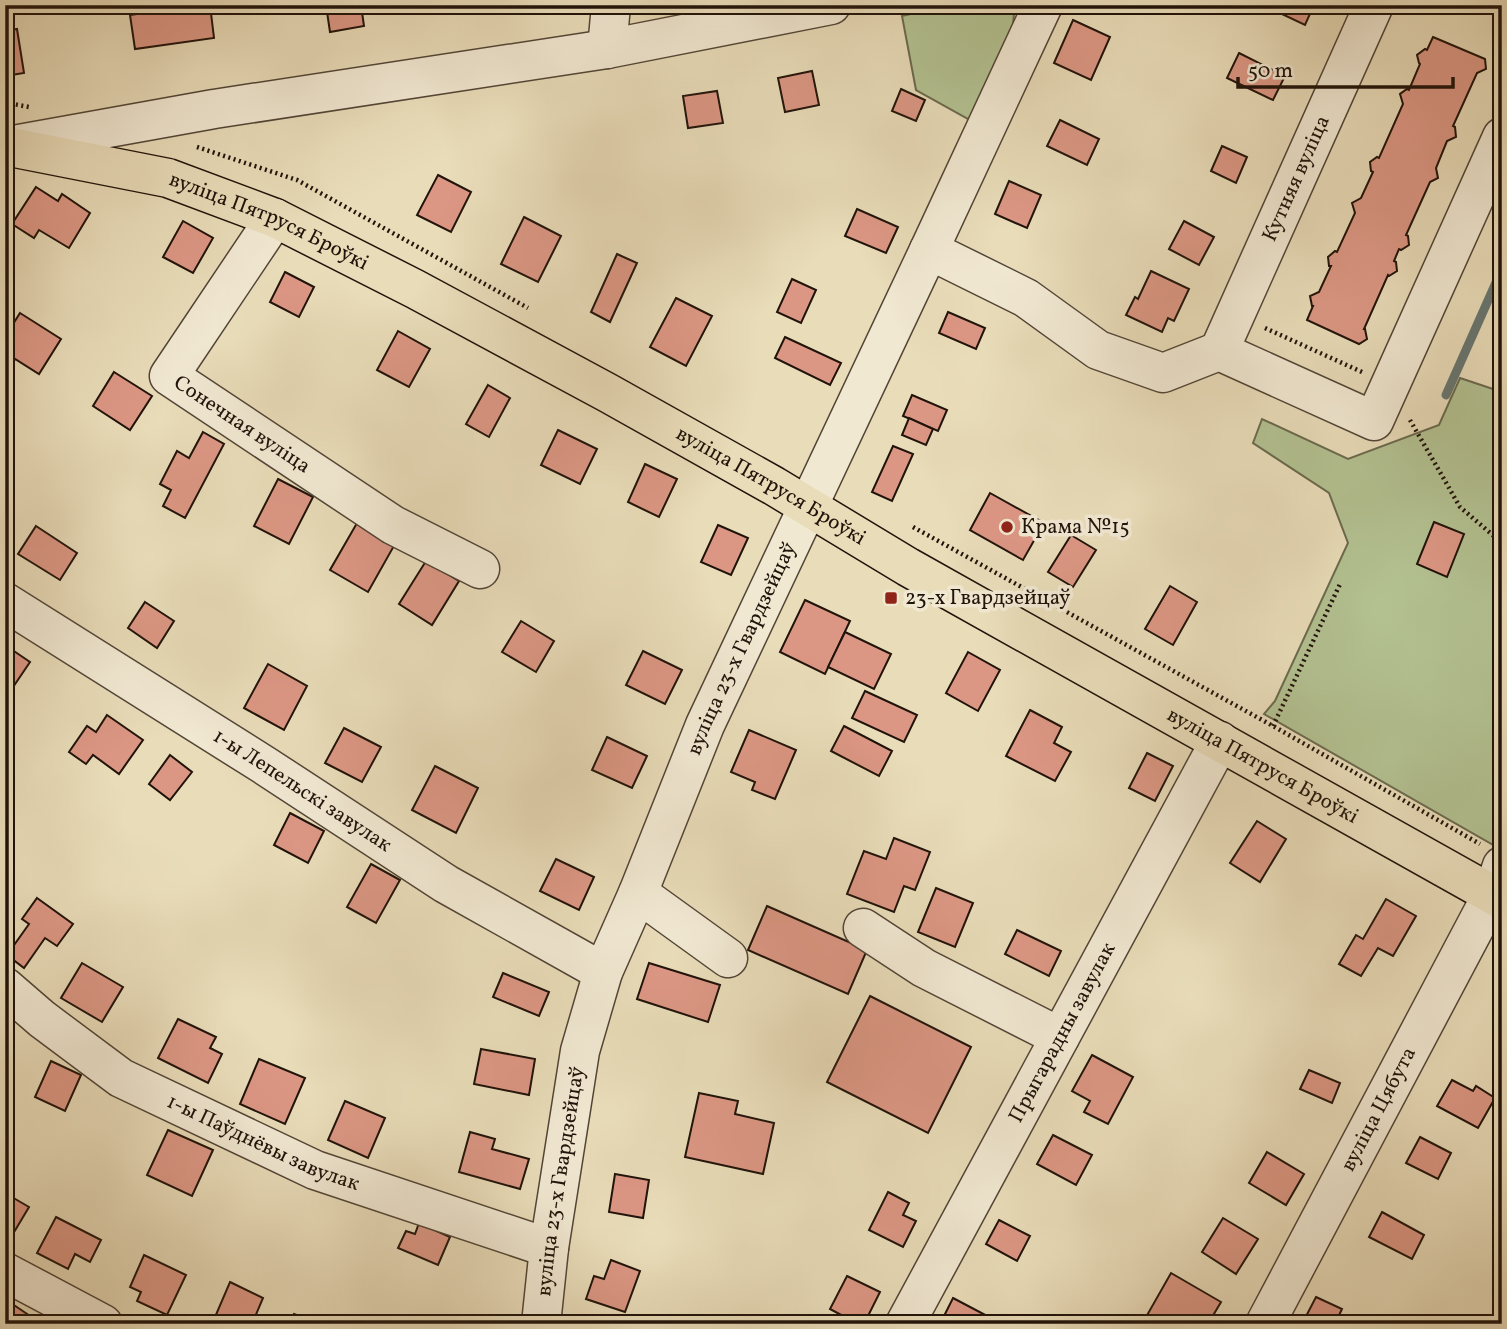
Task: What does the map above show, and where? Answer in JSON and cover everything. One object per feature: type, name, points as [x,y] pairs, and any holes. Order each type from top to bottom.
[{"type":"main road","name":"вуліца Пятруся Броўкі","points":[[7,146],[168,178],[275,218],[415,289],[608,393],[908,567],[1220,741],[1496,877]]},
{"type":"street","points":[[607,50],[611,5]]},
{"type":"street","name":"вуліца Пятруся Броўкі","points":[[7,146],[215,109],[607,50],[831,5]]},
{"type":"street","name":"вуліца 23-х Гвардзейцаў","points":[[541,1324],[549,1248],[580,1051],[603,972],[638,893],[705,725],[1043,5]]},
{"type":"street","name":"Кутняя вуліца","points":[[1219,351],[1374,5]]},
{"type":"street","points":[[929,250],[1026,298],[1098,350],[1163,373],[1219,351],[1374,421],[1498,152]]},
{"type":"street","name":"Сонечная вуліца","points":[[275,218],[169,376],[393,525],[480,569]]},
{"type":"street","name":"1-ы Лепельскі завулак","points":[[5,602],[264,765],[446,884],[603,972]]},
{"type":"street","name":"Прыгарадны завулак","points":[[905,1324],[1220,741]]},
{"type":"street","name":"вуліца Цябута","points":[[1265,1324],[1496,877]]},
{"type":"street","points":[[638,893],[728,958]]},
{"type":"street","points":[[863,928],[924,968],[1060,1037]]},
{"type":"street","name":"1-ы Паўднёвы завулак","points":[[5,987],[42,1019],[121,1078],[316,1170],[549,1248]]},
{"type":"street","points":[[5,1272],[103,1324]]},
{"type":"path","points":[[1235,315],[1391,384],[1460,507],[1502,543]]},
{"type":"path","points":[[903,522],[1273,726],[1496,877]]},
{"type":"path","points":[[1273,726],[1341,582]]},
{"type":"green space","points":[[950,5],[1009,5],[1014,13],[1013,25],[970,120],[916,90],[902,16]]},
{"type":"green space","points":[[1460,378],[1502,392],[1502,850],[1264,714],[1275,701],[1348,543],[1329,493],[1253,443],[1262,419],[1348,459],[1439,425]]},
{"type":"building","points":[[210,5],[214,38],[135,49],[130,15]]},
{"type":"building","points":[[326,5],[361,5],[364,26],[330,32]]},
{"type":"building","points":[[438,5],[468,5],[439,9]]},
{"type":"building","points":[[1265,5],[1314,5],[1305,25]]},
{"type":"building","points":[[1073,20],[1110,37],[1091,80],[1054,63]]},
{"type":"building","points":[[17,29],[24,73],[5,76],[5,31]]},
{"type":"building","points":[[1433,37],[1485,59],[1486,69],[1477,73],[1453,126],[1456,137],[1447,141],[1436,168],[1438,178],[1430,182],[1406,235],[1409,245],[1399,249],[1394,261],[1397,271],[1388,275],[1364,329],[1367,339],[1359,344],[1307,320],[1313,306],[1310,296],[1319,292],[1331,266],[1328,257],[1337,252],[1355,213],[1352,203],[1361,198],[1373,172],[1370,162],[1379,158],[1403,104],[1400,94],[1409,90],[1420,64],[1417,55],[1427,50]]},
{"type":"building","points":[[1239,53],[1285,76],[1273,100],[1227,78]]},
{"type":"building","points":[[812,71],[819,105],[785,112],[778,78]]},
{"type":"building","points":[[901,89],[925,100],[916,121],[892,111]]},
{"type":"building","points":[[717,91],[723,123],[688,128],[683,96]]},
{"type":"building","points":[[1060,120],[1099,139],[1087,165],[1047,146]]},
{"type":"building","points":[[1222,146],[1247,157],[1236,183],[1211,171]]},
{"type":"building","points":[[438,175],[471,192],[451,232],[417,215]]},
{"type":"building","points":[[1009,181],[1041,195],[1027,228],[995,214]]},
{"type":"building","points":[[36,187],[58,201],[62,194],[90,213],[69,248],[39,230],[34,238],[12,224]]},
{"type":"building","points":[[857,209],[898,227],[886,253],[845,236]]},
{"type":"building","points":[[524,217],[561,236],[538,282],[501,264]]},
{"type":"building","points":[[183,221],[213,238],[193,273],[163,257]]},
{"type":"building","points":[[1184,221],[1214,237],[1199,265],[1169,249]]},
{"type":"building","points":[[617,254],[637,263],[610,322],[591,312]]},
{"type":"building","points":[[1151,271],[1189,289],[1174,321],[1168,318],[1162,332],[1126,315],[1135,297],[1138,299]]},
{"type":"building","points":[[285,272],[314,287],[299,317],[270,302]]},
{"type":"building","points":[[792,279],[816,290],[801,323],[777,312]]},
{"type":"building","points":[[676,298],[712,316],[686,366],[650,347]]},
{"type":"building","points":[[948,312],[985,328],[976,349],[939,333]]},
{"type":"building","points":[[20,313],[61,339],[39,374],[15,359],[11,366],[5,363],[5,337]]},
{"type":"building","points":[[398,331],[430,349],[409,387],[377,370]]},
{"type":"building","points":[[785,337],[841,363],[830,385],[775,358]]},
{"type":"building","points":[[114,372],[152,396],[130,430],[93,406]]},
{"type":"building","points":[[488,385],[510,398],[489,437],[466,424]]},
{"type":"building","points":[[912,395],[947,410],[938,431],[903,416]]},
{"type":"building","points":[[909,418],[933,429],[926,445],[902,435]]},
{"type":"building","points":[[558,430],[597,449],[580,484],[541,465]]},
{"type":"building","points":[[203,432],[224,444],[185,518],[163,506],[171,490],[160,484],[177,451],[189,458]]},
{"type":"building","points":[[893,446],[913,454],[892,501],[872,492]]},
{"type":"building","points":[[645,464],[677,479],[659,517],[628,502]]},
{"type":"building","points":[[278,479],[313,497],[289,544],[254,526]]},
{"type":"building","name":"Крама №15","points":[[990,493],[1044,523],[1023,560],[970,530]]},
{"type":"building","points":[[1434,522],[1464,534],[1447,577],[1417,564]]},
{"type":"building","points":[[357,523],[395,544],[368,592],[330,570]]},
{"type":"building","points":[[718,525],[748,538],[731,575],[701,562]]},
{"type":"building","points":[[36,526],[77,553],[60,580],[18,554]]},
{"type":"building","points":[[1071,535],[1096,550],[1073,587],[1048,572]]},
{"type":"building","points":[[426,561],[459,581],[432,625],[399,604]]},
{"type":"building","points":[[1170,586],[1197,602],[1173,645],[1145,629]]},
{"type":"building","points":[[805,600],[850,621],[825,674],[780,652]]},
{"type":"building","points":[[145,602],[174,621],[157,648],[128,628]]},
{"type":"building","points":[[521,621],[554,641],[536,672],[502,652]]},
{"type":"building","points":[[845,632],[891,654],[874,689],[828,667]]},
{"type":"building","points":[[5,645],[30,662],[5,699]]},
{"type":"building","points":[[643,651],[682,670],[665,704],[626,685]]},
{"type":"building","points":[[968,652],[1000,670],[978,711],[946,693]]},
{"type":"building","points":[[268,664],[307,686],[284,730],[244,708]]},
{"type":"building","points":[[865,691],[917,715],[904,742],[852,718]]},
{"type":"building","points":[[1030,710],[1062,727],[1054,743],[1071,752],[1055,781],[1006,756]]},
{"type":"building","points":[[107,715],[143,740],[119,774],[93,755],[86,764],[69,752],[87,726],[96,732]]},
{"type":"building","points":[[844,726],[892,751],[879,776],[831,751]]},
{"type":"building","points":[[344,728],[381,747],[362,782],[325,763]]},
{"type":"building","points":[[749,730],[796,750],[775,799],[752,790],[755,782],[731,772]]},
{"type":"building","points":[[607,737],[647,756],[632,788],[592,770]]},
{"type":"building","points":[[1147,753],[1173,766],[1155,801],[1129,788]]},
{"type":"building","points":[[170,755],[192,772],[170,800],[149,784]]},
{"type":"building","points":[[435,766],[478,788],[456,833],[412,810]]},
{"type":"building","points":[[290,813],[324,831],[308,863],[274,845]]},
{"type":"building","points":[[1257,821],[1286,839],[1260,882],[1230,863]]},
{"type":"building","points":[[894,838],[930,852],[915,890],[904,886],[894,912],[847,894],[864,851],[886,859]]},
{"type":"building","points":[[556,859],[594,877],[579,910],[540,891]]},
{"type":"building","points":[[371,864],[400,880],[376,923],[347,907]]},
{"type":"building","points":[[936,888],[973,903],[955,947],[918,932]]},
{"type":"building","points":[[37,898],[73,924],[57,946],[45,938],[24,968],[7,955],[29,924],[22,919]]},
{"type":"building","points":[[1386,899],[1416,916],[1393,956],[1378,948],[1361,976],[1339,964],[1356,935],[1363,939]]},
{"type":"building","points":[[767,906],[867,950],[848,994],[748,950]]},
{"type":"building","points":[[1017,930],[1061,951],[1049,976],[1005,954]]},
{"type":"building","points":[[82,963],[123,987],[102,1022],[61,998]]},
{"type":"building","points":[[649,963],[720,985],[708,1022],[637,999]]},
{"type":"building","points":[[503,973],[549,992],[539,1016],[493,997]]},
{"type":"building","points":[[870,996],[971,1047],[928,1133],[827,1082]]},
{"type":"building","points":[[178,1019],[216,1037],[210,1048],[222,1054],[208,1083],[158,1058]]},
{"type":"building","points":[[481,1049],[535,1059],[529,1095],[474,1084]]},
{"type":"building","points":[[1092,1055],[1133,1077],[1108,1124],[1084,1112],[1090,1101],[1072,1091]]},
{"type":"building","points":[[259,1059],[305,1078],[285,1124],[240,1104]]},
{"type":"building","points":[[51,1061],[81,1075],[65,1111],[35,1097]]},
{"type":"building","points":[[1309,1070],[1340,1083],[1332,1103],[1300,1089]]},
{"type":"building","points":[[1452,1080],[1473,1091],[1476,1086],[1495,1098],[1478,1128],[1437,1106]]},
{"type":"building","points":[[699,1093],[738,1101],[735,1114],[774,1123],[763,1174],[685,1157]]},
{"type":"building","points":[[345,1101],[385,1118],[368,1158],[328,1140]]},
{"type":"building","points":[[168,1130],[213,1150],[192,1196],[147,1175]]},
{"type":"building","points":[[470,1132],[495,1139],[492,1149],[529,1159],[520,1189],[459,1172]]},
{"type":"building","points":[[1053,1135],[1092,1155],[1076,1185],[1037,1164]]},
{"type":"building","points":[[1420,1137],[1451,1153],[1438,1179],[1406,1163]]},
{"type":"building","points":[[1267,1152],[1304,1174],[1286,1205],[1249,1183]]},
{"type":"building","points":[[615,1174],[649,1180],[643,1218],[609,1212]]},
{"type":"building","points":[[888,1192],[909,1203],[903,1215],[916,1221],[903,1247],[869,1230]]},
{"type":"building","points":[[5,1193],[29,1207],[10,1239],[5,1236]]},
{"type":"building","points":[[1382,1212],[1424,1235],[1412,1259],[1369,1237]]},
{"type":"building","points":[[56,1217],[101,1240],[90,1262],[75,1254],[68,1269],[37,1253]]},
{"type":"building","points":[[1223,1218],[1258,1239],[1236,1274],[1202,1252]]},
{"type":"building","points":[[999,1220],[1030,1236],[1017,1261],[986,1244]]},
{"type":"building","points":[[419,1223],[450,1237],[438,1265],[398,1248],[406,1231],[415,1234]]},
{"type":"building","points":[[144,1255],[186,1275],[167,1315],[137,1301],[141,1292],[130,1287]]},
{"type":"building","points":[[611,1260],[640,1271],[625,1312],[586,1299],[594,1276],[604,1279]]},
{"type":"building","points":[[1171,1273],[1221,1302],[1208,1324],[1159,1324],[1146,1317]]},
{"type":"building","points":[[847,1276],[880,1292],[864,1324],[858,1324],[830,1309]]},
{"type":"building","points":[[230,1282],[263,1298],[252,1324],[212,1324]]},
{"type":"building","points":[[1316,1297],[1342,1309],[1335,1324],[1302,1324]]},
{"type":"building","points":[[953,1298],[991,1318],[988,1324],[940,1324]]},
{"type":"building","points":[[5,1299],[39,1322],[38,1324],[5,1324]]},
{"type":"building","points":[[294,1314],[321,1324],[290,1324]]},
{"type":"waterway","points":[[1446,395],[1502,269]]},
{"type":"place","name":"Крама №15","points":[[1007,527]]},
{"type":"place","name":"23-х Гвардзейцаў","points":[[891,598]]}]
